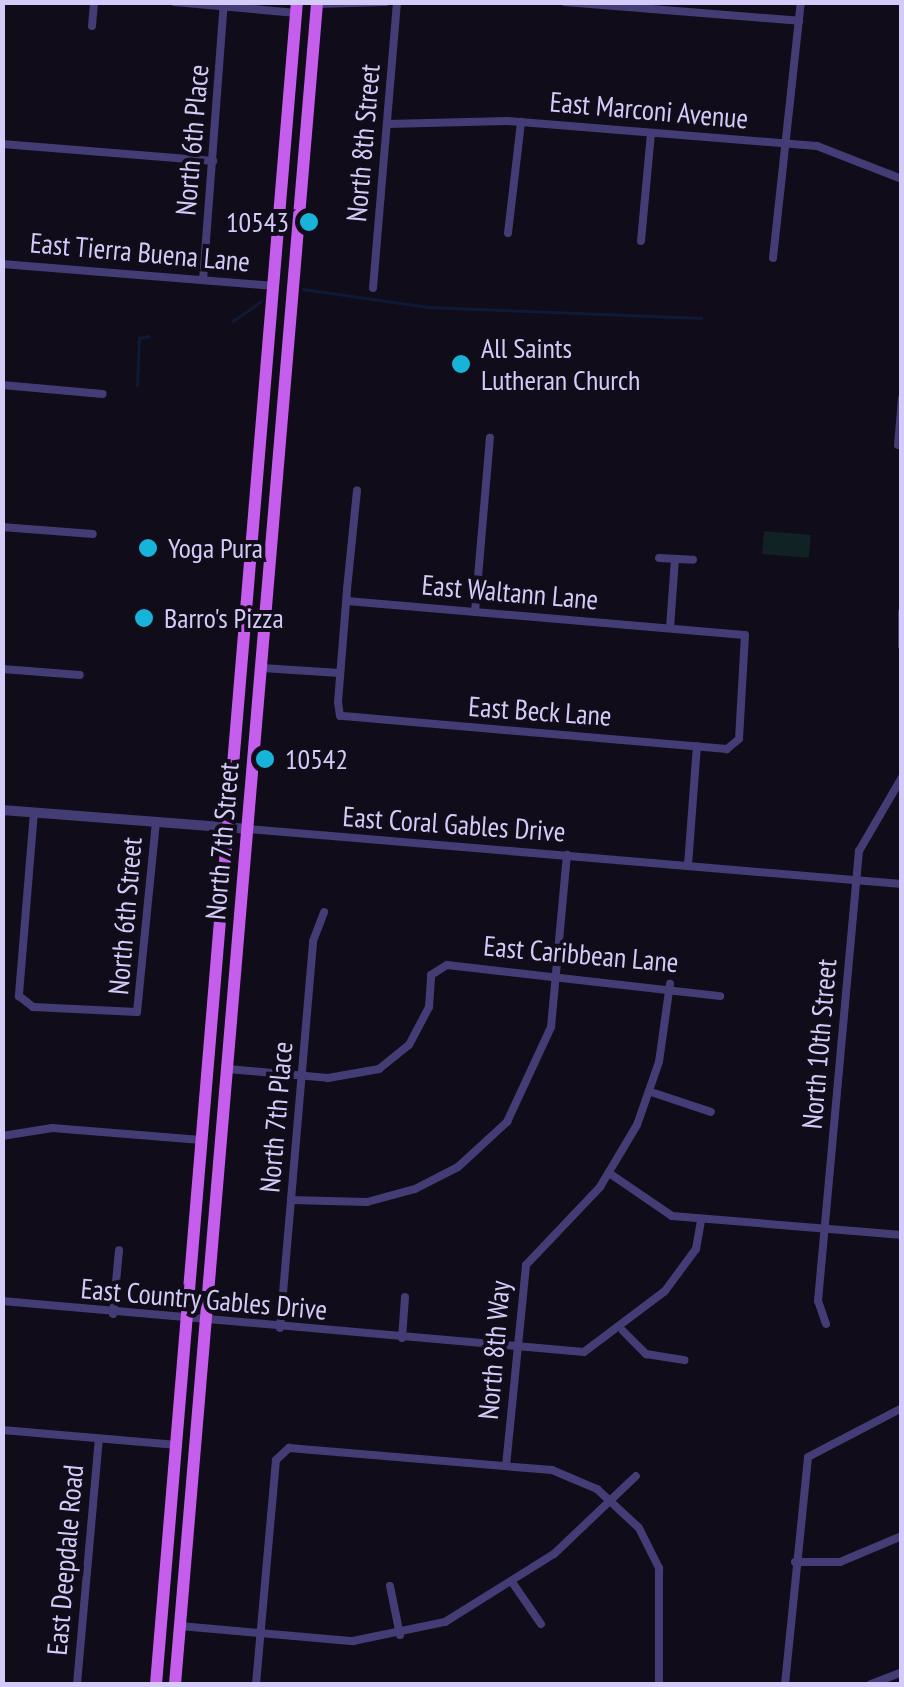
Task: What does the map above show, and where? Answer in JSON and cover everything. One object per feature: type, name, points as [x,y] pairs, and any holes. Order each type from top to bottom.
[{"type":"main road","points":[[294,49],[317,3]]},
{"type":"main road","name":"North 7th Street","points":[[176,1684],[317,3]]},
{"type":"main road","name":"North 7th Street","points":[[156,1684],[297,8]]},
{"type":"main road","points":[[272,318],[293,300],[276,262]]},
{"type":"street","points":[[92,26],[94,2]]},
{"type":"street","points":[[174,2],[297,8]]},
{"type":"street","points":[[317,3],[386,2]]},
{"type":"street","name":"North 8th Street","points":[[373,288],[397,2]]},
{"type":"street","points":[[565,2],[799,22]]},
{"type":"street","points":[[774,258],[790,144],[801,2]]},
{"type":"street","name":"North 6th Place","points":[[202,280],[224,4]]},
{"type":"street","points":[[508,233],[521,122]]},
{"type":"street","name":"East Marconi Avenue","points":[[387,124],[521,122],[790,144],[834,150],[902,179]]},
{"type":"street","points":[[642,241],[652,133]]},
{"type":"street","points":[[2,144],[213,161]]},
{"type":"street","name":"East Tierra Buena Lane","points":[[2,264],[274,286]]},
{"type":"street","points":[[2,386],[103,394]]},
{"type":"street","points":[[898,445],[902,398]]},
{"type":"street","points":[[475,612],[490,438]]},
{"type":"street","points":[[262,668],[340,673],[356,491]]},
{"type":"street","points":[[2,527],[93,534]]},
{"type":"street","points":[[658,558],[692,560]]},
{"type":"street","points":[[670,628],[675,559]]},
{"type":"street","name":"East Waltann Lane","points":[[346,601],[745,636],[736,746]]},
{"type":"street","points":[[902,612],[902,646]]},
{"type":"street","points":[[2,669],[80,675]]},
{"type":"street","name":"East Beck Lane","points":[[340,673],[340,716],[736,746]]},
{"type":"street","points":[[688,865],[698,746]]},
{"type":"street","name":"North 10th Street","points":[[826,1324],[818,1301],[856,880],[864,830],[902,777]]},
{"type":"street","name":"East Coral Gables Drive","points":[[2,810],[902,884]]},
{"type":"street","name":"North 6th Street","points":[[34,812],[22,1004],[137,1012],[156,823]]},
{"type":"street","points":[[291,1200],[396,1195],[478,1152],[535,1077],[556,974],[567,855]]},
{"type":"street","name":"North 7th Place","points":[[280,1328],[313,941],[324,912]]},
{"type":"street","name":"East Caribbean Lane","points":[[302,1076],[353,1078],[397,1057],[420,1029],[436,966],[670,984],[720,996]]},
{"type":"street","name":"North 8th Way","points":[[506,1466],[526,1265],[609,1173],[650,1092],[670,984]]},
{"type":"street","points":[[228,1069],[302,1076]]},
{"type":"street","points":[[650,1092],[711,1112]]},
{"type":"street","points":[[2,1136],[52,1128],[202,1140]]},
{"type":"street","points":[[609,1173],[665,1212],[700,1220],[902,1235]]},
{"type":"street","points":[[685,1360],[646,1354],[623,1331],[692,1257],[700,1220]]},
{"type":"street","points":[[113,1314],[119,1250]]},
{"type":"street","points":[[402,1338],[405,1297]]},
{"type":"street","name":"East Country Gables Drive","points":[[2,1301],[113,1314],[584,1352],[623,1331]]},
{"type":"street","points":[[785,1684],[805,1465],[817,1444],[902,1408]]},
{"type":"street","points":[[2,1430],[177,1445]]},
{"type":"street","name":"East Deepdale Road","points":[[77,1684],[99,1439]]},
{"type":"street","points":[[256,1684],[279,1449],[568,1474],[612,1499],[639,1528],[662,1580],[659,1684]]},
{"type":"street","points":[[180,1626],[261,1634],[400,1635],[445,1622],[512,1582],[636,1476]]},
{"type":"street","points":[[795,1562],[840,1562],[902,1536]]},
{"type":"street","points":[[512,1582],[541,1624]]},
{"type":"street","points":[[390,1586],[400,1635]]},
{"type":"street","points":[[871,1684],[902,1672]]},
{"type":"shaded area","points":[[764,531],[811,535],[809,558],[762,554]]},
{"type":"waterway","points":[[303,289],[428,307],[701,318]]},
{"type":"waterway","points":[[233,321],[260,302]]},
{"type":"waterway","points":[[137,386],[139,338],[149,336]]},
{"type":"place","name":"10543","points":[[309,222]]},
{"type":"place","name":"All Saints Lutheran Church","points":[[461,364]]},
{"type":"place","name":"Yoga Pura","points":[[148,548]]},
{"type":"place","name":"Barro's Pizza","points":[[144,618]]},
{"type":"place","name":"10542","points":[[265,759]]}]
